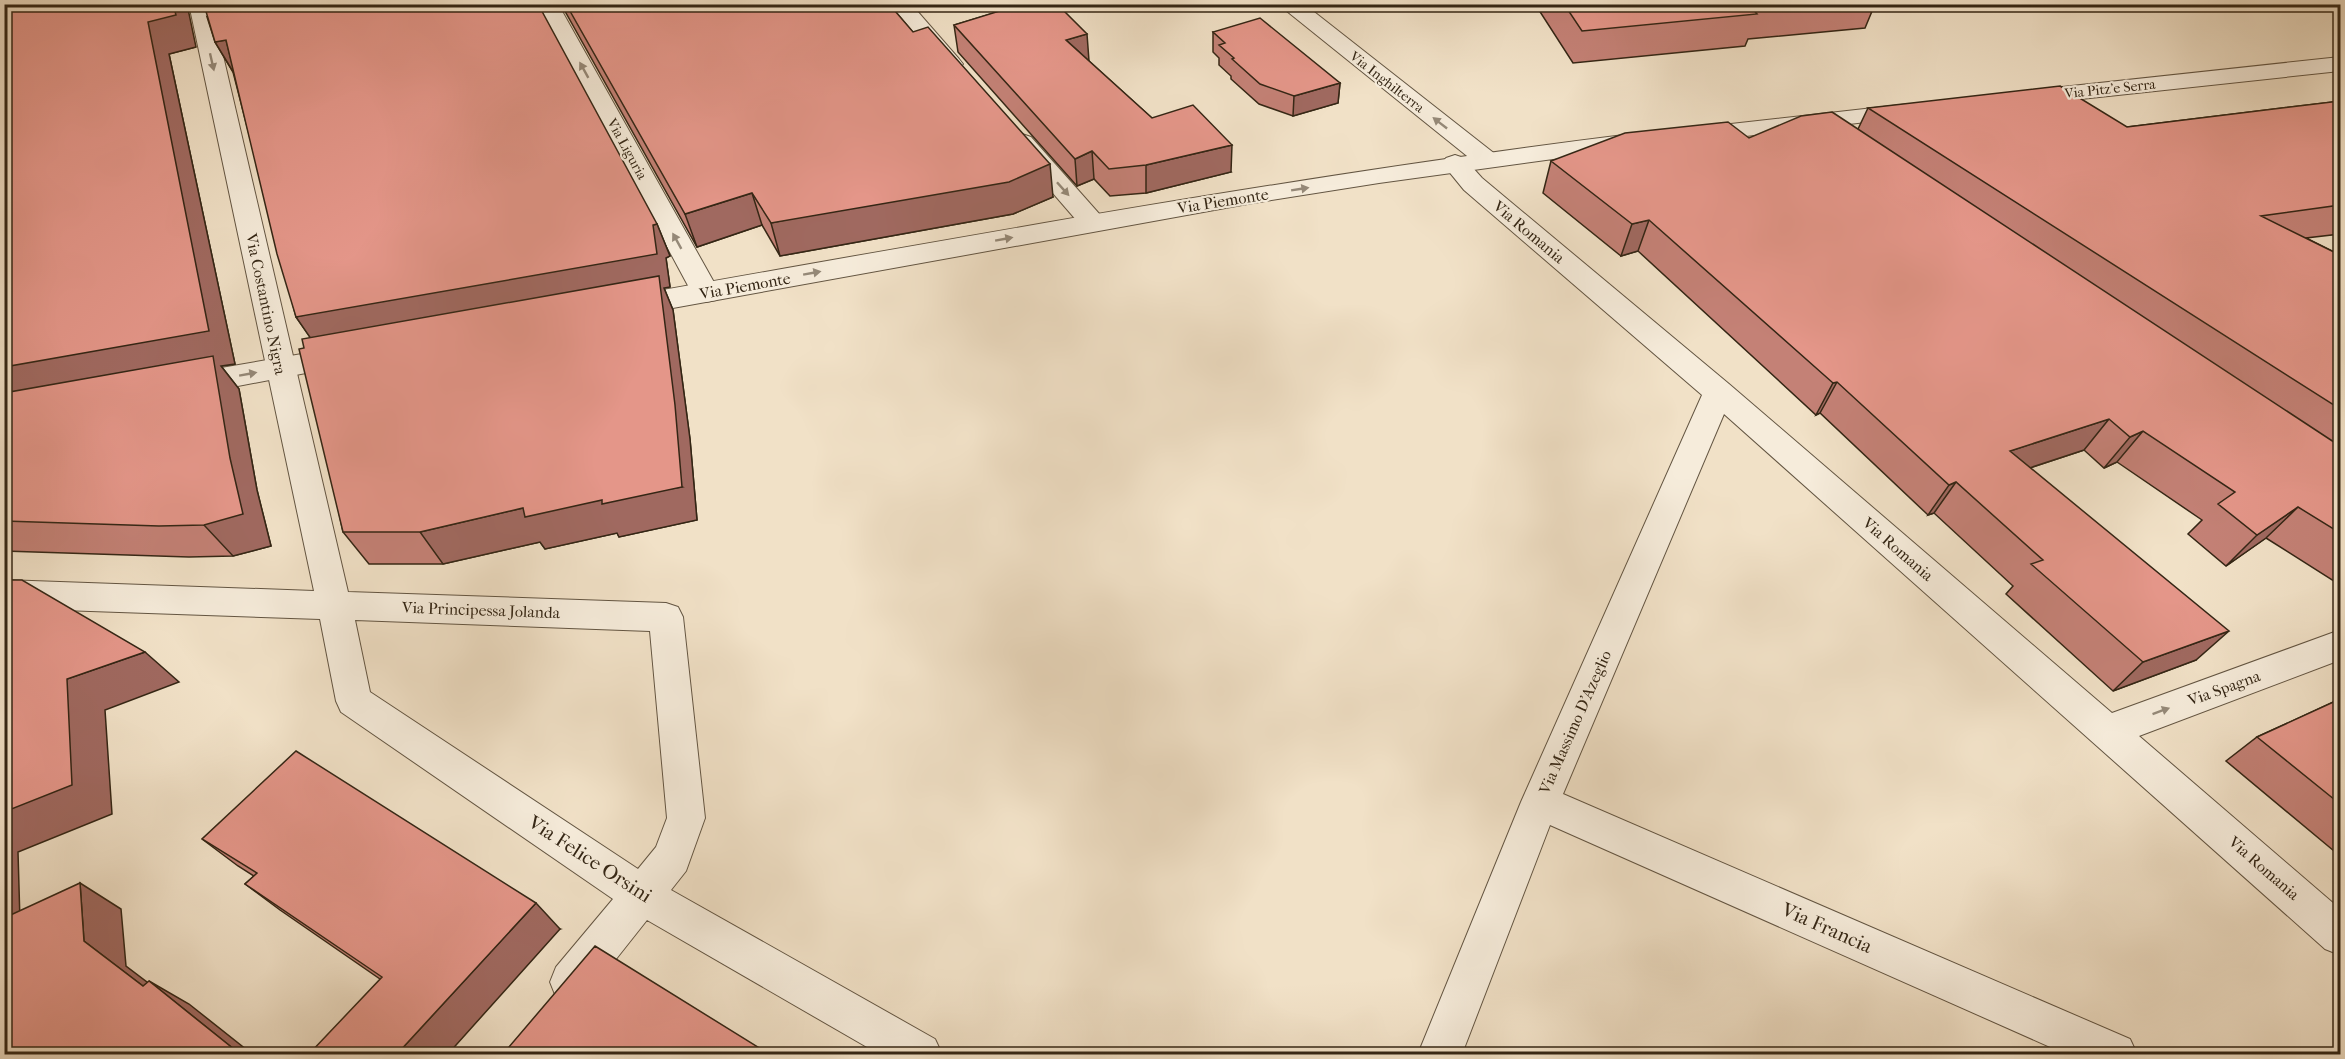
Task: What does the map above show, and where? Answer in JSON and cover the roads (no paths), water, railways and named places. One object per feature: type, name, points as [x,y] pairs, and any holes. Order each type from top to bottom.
[{"type":"street","name":"Via Costantino Nigra","points":[[200,4],[334,604]]},
{"type":"street","name":"Via Liguria","points":[[547,4],[706,293]]},
{"type":"street","points":[[899,4],[968,82]]},
{"type":"street","name":"Via Inghilterra","points":[[1289,4],[1471,161]]},
{"type":"street","name":"Via Pitz'e Serra","points":[[2006,101],[2340,64]]},
{"type":"street","points":[[1471,161],[1935,108]]},
{"type":"street","points":[[1806,122],[1843,147]]},
{"type":"street","points":[[1006,125],[1093,223]]},
{"type":"street","name":"Via Piemonte","points":[[602,311],[1093,223],[1471,161]]},
{"type":"street","name":"Via Romania","points":[[1471,161],[1473,184],[1718,392],[2340,935]]},
{"type":"street","points":[[165,389],[372,351]]},
{"type":"street","name":"Via Massimo D'Azeglio","points":[[1440,1054],[1540,802],[1718,392]]},
{"type":"street","name":"Via Principessa Jolanda","points":[[4,594],[666,617],[686,819],[672,858],[642,895]]},
{"type":"street","points":[[4,616],[45,596]]},
{"type":"street","name":"Via Felice Orsini","points":[[334,604],[354,701],[642,895],[920,1054]]},
{"type":"street","name":"Via Spagna","points":[[2107,731],[2340,645]]},
{"type":"street","name":"Via Francia","points":[[1540,802],[2115,1054]]},
{"type":"street","points":[[547,1010],[642,895]]}]
